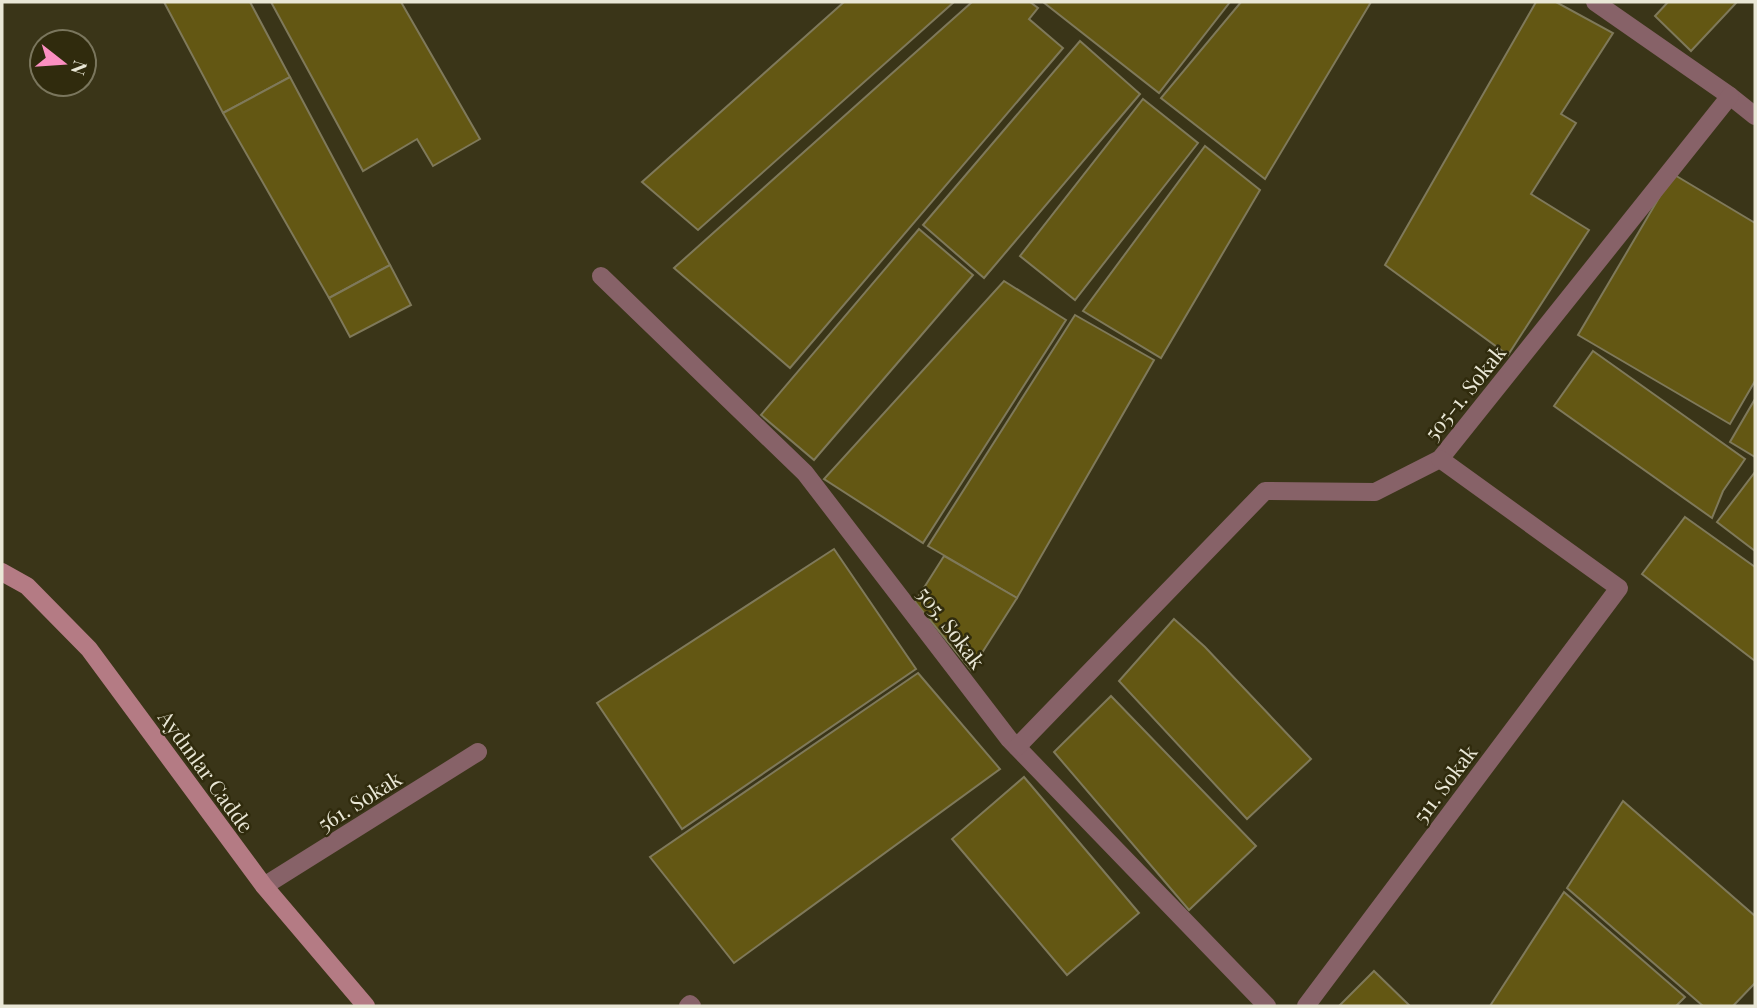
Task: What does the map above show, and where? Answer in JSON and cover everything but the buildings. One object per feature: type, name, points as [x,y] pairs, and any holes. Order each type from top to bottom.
[{"type":"street","points":[[1595,2],[1755,116]]},
{"type":"street","name":"505-1. Sokak","points":[[1017,747],[1265,491],[1376,492],[1440,459],[1730,96]]},
{"type":"street","name":"505. Sokak","points":[[601,276],[805,472],[1017,747],[1268,1006]]},
{"type":"street","name":"511. Sokak","points":[[1306,1006],[1619,588],[1440,459]]},
{"type":"street","name":"Aydınlar Cadde","points":[[2,572],[27,586],[89,649],[264,886],[366,1006]]},
{"type":"street","name":"561. Sokak","points":[[264,886],[478,752]]}]
